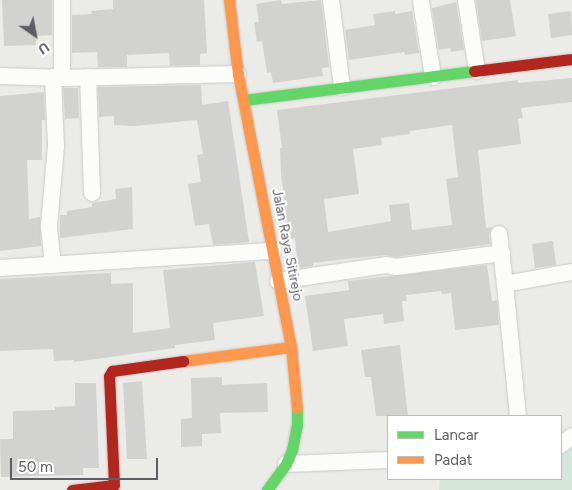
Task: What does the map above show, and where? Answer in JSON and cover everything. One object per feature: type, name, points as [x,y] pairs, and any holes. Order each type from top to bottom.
[{"type":"street","points":[[53,265],[49,226],[56,146],[62,0]]},
{"type":"street","name":"Jalan Raya Sitirejo","points":[[228,0],[238,74],[291,347],[297,397],[297,424],[292,450],[286,464],[267,490]]},
{"type":"street","points":[[330,0],[342,87]]},
{"type":"street","points":[[466,0],[477,71]]},
{"type":"street","points":[[421,2],[433,77]]},
{"type":"street","points":[[244,100],[572,60]]},
{"type":"street","points":[[0,76],[88,77],[238,74]]},
{"type":"street","points":[[88,77],[92,193]]},
{"type":"street","points":[[499,234],[518,415]]},
{"type":"street","points":[[0,268],[273,251]]},
{"type":"street","points":[[278,281],[386,265],[396,267],[502,253]]},
{"type":"street","points":[[505,284],[572,272]]},
{"type":"street","points":[[72,490],[111,487],[114,485],[109,376],[112,371],[291,347]]},
{"type":"street","points":[[562,444],[572,436]]},
{"type":"street","points":[[286,464],[387,460]]},
{"type":"green space","points":[[572,444],[572,490],[439,490],[440,480],[562,480],[562,453]]},
{"type":"building","points":[[2,0],[52,0],[52,35],[36,36],[36,45],[4,46]]},
{"type":"building","points":[[113,0],[204,0],[207,53],[200,54],[200,65],[170,66],[169,53],[127,55],[127,67],[98,67],[97,52],[72,53],[72,15],[92,14],[91,11],[113,9]]},
{"type":"building","points":[[281,0],[282,4],[321,0],[329,67],[322,68],[323,76],[273,83],[271,72],[267,73],[262,41],[257,42],[254,22],[259,22],[256,4]]},
{"type":"building","points":[[476,0],[510,0],[516,36],[482,41]]},
{"type":"building","points":[[456,2],[464,50],[451,52],[450,48],[439,50],[432,8]]},
{"type":"building","points":[[395,11],[395,14],[412,11],[419,53],[405,55],[404,52],[349,60],[345,30],[375,25],[373,14]]},
{"type":"building","points":[[571,11],[572,35],[551,38],[548,14]]},
{"type":"building","points":[[572,78],[572,102],[521,108],[523,118],[518,119],[521,144],[478,150],[486,228],[492,227],[489,235],[490,244],[396,257],[385,255],[313,263],[313,266],[298,268],[295,238],[291,239],[289,223],[287,223],[281,174],[280,148],[282,148],[277,110],[518,80],[518,83]],"holes":[[[452,125],[458,177],[446,179],[452,225],[412,230],[409,203],[389,205],[391,221],[328,232],[324,199],[359,194],[353,149],[382,145],[381,138],[410,134],[410,131]]]},
{"type":"building","points":[[201,85],[202,105],[228,101],[249,242],[213,245],[209,224],[195,226],[188,184],[201,182],[197,155],[203,154],[197,120],[134,126],[114,125],[114,116],[99,117],[98,87]]},
{"type":"building","points":[[63,88],[78,88],[79,118],[65,119]]},
{"type":"building","points":[[44,92],[45,120],[42,120],[42,160],[27,160],[29,219],[40,217],[41,246],[0,251],[0,96]]},
{"type":"building","points":[[132,187],[133,229],[60,238],[60,215],[67,215],[67,211],[92,207],[92,203],[116,199],[115,189]]},
{"type":"building","points":[[553,241],[556,265],[535,268],[532,244]]},
{"type":"building","points":[[255,262],[264,316],[213,323],[215,340],[175,345],[175,348],[74,362],[74,360],[54,361],[53,349],[0,351],[0,279],[111,273],[111,284],[133,283],[133,333],[170,328],[163,270]]},
{"type":"building","points":[[487,265],[492,301],[497,300],[499,325],[455,330],[451,293],[442,294],[441,291],[406,295],[407,301],[402,301],[404,321],[384,324],[383,314],[344,319],[348,346],[313,351],[305,296],[349,290],[348,281]]},
{"type":"building","points":[[400,345],[408,415],[376,416],[371,377],[365,377],[361,350]]},
{"type":"building","points":[[222,377],[222,385],[267,383],[268,412],[220,413],[221,433],[202,434],[202,446],[181,447],[181,419],[192,418],[191,378]]},
{"type":"building","points":[[142,381],[147,459],[127,459],[123,383]]},
{"type":"building","points":[[75,383],[96,383],[99,468],[83,468],[83,475],[1,477],[0,439],[13,439],[13,411],[55,410],[55,407],[75,406]]},
{"type":"traffic: fast","points":[[244,100],[474,71]]},
{"type":"traffic: fast","points":[[267,490],[286,464],[292,450],[297,424],[297,408]]},
{"type":"traffic: slow","points":[[229,0],[238,74],[291,347],[297,408]]},
{"type":"traffic: slow","points":[[183,361],[291,347]]},
{"type":"traffic: jam","points":[[474,71],[572,59]]},
{"type":"traffic: jam","points":[[72,490],[114,485],[109,376],[112,371],[183,361]]}]
